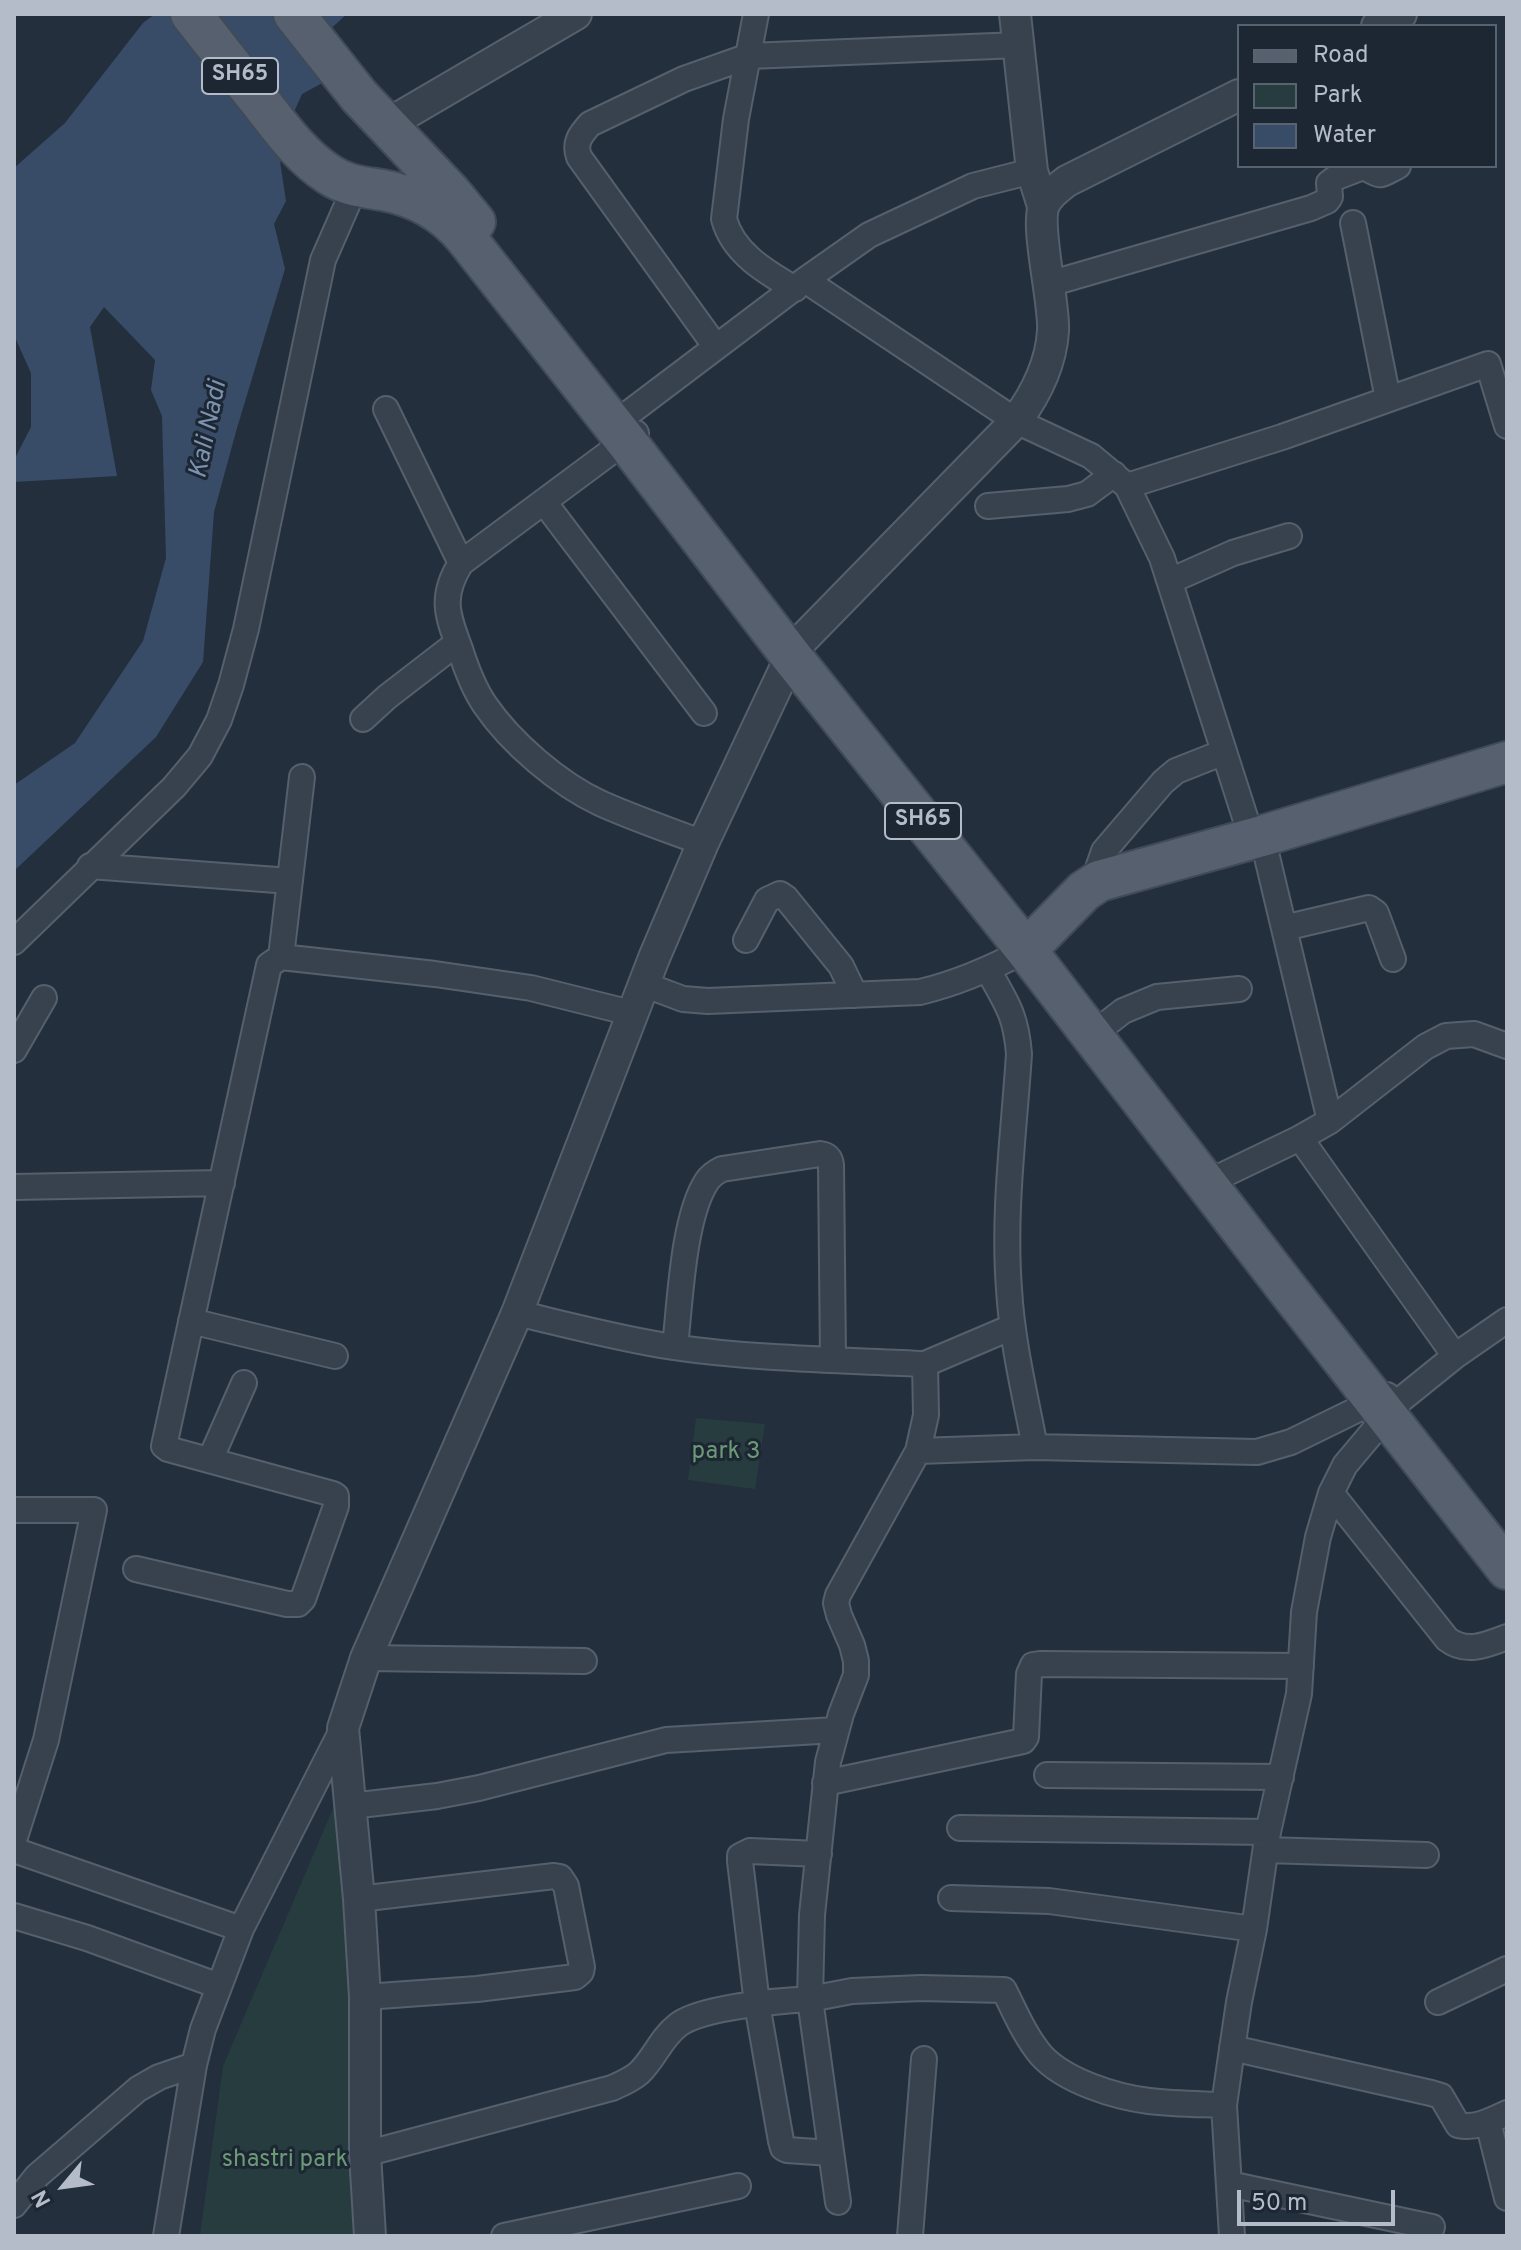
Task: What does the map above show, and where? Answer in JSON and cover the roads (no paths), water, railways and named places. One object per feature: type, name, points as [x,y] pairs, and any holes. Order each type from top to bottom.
[{"type":"main road","name":"SH65","points":[[191,14],[289,139],[331,176],[355,187],[410,197],[451,220],[632,427]]},
{"type":"main road","name":"SH65","points":[[294,14],[359,96],[451,193],[632,427],[796,648],[1387,1402],[1507,1544]]},
{"type":"main road","points":[[1031,944],[1084,891],[1099,881],[1257,838],[1507,762]]},
{"type":"main road","name":"SH65","points":[[1031,944],[1105,1025],[1221,1176],[1507,1569]]},
{"type":"street","points":[[388,124],[576,14]]},
{"type":"street","points":[[756,14],[736,119],[724,219],[727,230],[750,259],[800,284],[1016,421],[1091,456],[1120,480],[1162,558],[1224,752],[1257,838],[1284,928],[1330,1121]]},
{"type":"street","points":[[166,2236],[194,2065],[219,1986],[241,1929],[343,1728],[366,1658],[517,1313],[631,1013],[703,843],[796,648],[1016,421],[1034,397],[1046,367],[1053,331],[1043,206],[1032,171],[1015,14]]},
{"type":"street","points":[[716,347],[579,157],[576,148],[580,135],[590,124],[684,79],[749,56],[1019,45]]},
{"type":"street","points":[[1043,206],[1052,193],[1067,181],[1237,96]]},
{"type":"street","points":[[1049,284],[1311,208],[1330,197],[1329,183],[1360,168]]},
{"type":"street","points":[[1364,168],[1379,175],[1394,168]]},
{"type":"street","points":[[703,843],[599,802],[555,775],[511,737],[484,703],[465,664],[450,623],[447,600],[450,580],[461,563],[544,502],[632,427],[716,347],[869,235],[973,186],[1032,171]]},
{"type":"street","points":[[14,942],[174,787],[200,756],[219,720],[246,629],[323,260],[355,187]]},
{"type":"street","points":[[1353,223],[1388,399]]},
{"type":"street","points":[[988,506],[1068,499],[1087,494],[1120,480],[1282,437],[1497,361],[1507,426]]},
{"type":"street","points":[[386,409],[461,563]]},
{"type":"street","points":[[544,502],[704,713]]},
{"type":"street","points":[[1170,581],[1233,553],[1289,536]]},
{"type":"street","points":[[363,719],[457,643]]},
{"type":"street","points":[[1099,881],[1097,871],[1104,851],[1163,782],[1176,771],[1224,752]]},
{"type":"street","points":[[281,957],[302,777]]},
{"type":"street","points":[[90,866],[290,881]]},
{"type":"street","points":[[746,940],[767,900],[780,894],[841,966],[855,995]]},
{"type":"street","points":[[1284,928],[1369,908],[1376,913],[1393,959]]},
{"type":"street","points":[[643,984],[683,999],[708,1001],[920,992],[988,970],[1031,944]]},
{"type":"street","points":[[136,1569],[298,1604],[303,1599],[336,1506],[336,1496],[164,1446],[269,965],[281,957],[505,984],[631,1013]]},
{"type":"street","points":[[988,970],[1011,1009],[1017,1029],[1019,1054],[1007,1225],[1009,1286],[1012,1327],[1035,1447]]},
{"type":"street","points":[[1105,1025],[1123,1011],[1157,997],[1239,989]]},
{"type":"street","points":[[14,1050],[44,998]]},
{"type":"street","points":[[1221,1176],[1330,1121],[1425,1047],[1446,1036],[1474,1034],[1507,1046]]},
{"type":"street","points":[[1300,1138],[1455,1356]]},
{"type":"street","points":[[675,1347],[688,1236],[706,1182],[712,1174],[722,1169],[820,1154],[826,1155],[831,1165],[833,1360]]},
{"type":"street","points":[[14,1187],[222,1183]]},
{"type":"street","points":[[517,1313],[675,1347],[925,1364],[1012,1327]]},
{"type":"street","points":[[918,1451],[1035,1447],[1257,1452],[1291,1442],[1387,1402],[1507,1320]]},
{"type":"street","points":[[191,1321],[335,1356]]},
{"type":"street","points":[[838,2202],[810,1999],[812,1915],[825,1783],[836,1730],[856,1675],[852,1645],[836,1603],[918,1451],[926,1415],[925,1364]]},
{"type":"street","points":[[210,1460],[244,1383]]},
{"type":"street","points":[[1232,2236],[1224,2105],[1267,1841],[1299,1694],[1304,1612],[1318,1537],[1331,1493],[1345,1465],[1387,1402]]},
{"type":"street","points":[[1331,1493],[1447,1639],[1456,1646],[1469,1648],[1507,1637]]},
{"type":"street","points":[[14,1510],[94,1510],[46,1740],[14,1840]]},
{"type":"street","points":[[366,1658],[584,1661]]},
{"type":"street","points":[[825,1783],[1023,1741],[1026,1737],[1029,1674],[1033,1665],[1301,1666]]},
{"type":"street","points":[[343,1728],[365,1997],[365,2154],[370,2236]]},
{"type":"street","points":[[351,1806],[479,1788],[666,1740],[836,1730]]},
{"type":"street","points":[[1047,1775],[1281,1777]]},
{"type":"street","points":[[960,1828],[1267,1841],[1426,1855]]},
{"type":"street","points":[[14,1850],[241,1929]]},
{"type":"street","points":[[819,1854],[750,1851],[740,1856],[757,2004],[783,2148],[831,2153]]},
{"type":"street","points":[[359,1899],[560,1877],[566,1886],[582,1967],[575,1977],[477,1989],[365,1997]]},
{"type":"street","points":[[951,1898],[1049,1901],[1254,1929]]},
{"type":"street","points":[[14,1916],[87,1938],[219,1986]]},
{"type":"street","points":[[1438,2002],[1507,1969]]},
{"type":"street","points":[[365,2154],[612,2088],[639,2072],[679,2024],[704,2014],[852,1991],[1004,1990],[1042,2056],[1066,2074],[1105,2091],[1148,2101],[1224,2105]]},
{"type":"street","points":[[1232,2048],[1441,2096],[1458,2125],[1467,2127],[1497,2118],[1507,2198]]},
{"type":"street","points":[[910,2236],[924,2059]]},
{"type":"street","points":[[14,2205],[37,2176],[138,2089],[159,2077],[194,2065]]},
{"type":"street","points":[[1229,2184],[1432,2227]]},
{"type":"street","points":[[504,2236],[738,2186]]},
{"type":"water","name":"Kali Nadi","points":[[155,14],[347,14],[304,53],[326,81],[302,94],[278,148],[286,201],[274,224],[285,269],[214,512],[203,662],[156,737],[14,871],[14,785],[75,743],[143,641],[166,558],[162,416],[151,390],[155,360],[104,307],[90,327],[117,476],[14,482],[14,460],[31,427],[31,373],[14,335],[14,168],[65,123],[143,23]]},
{"type":"park label","name":"park 3","points":[[726,1453]]},
{"type":"park label","name":"shastri park","points":[[285,2161]]}]
